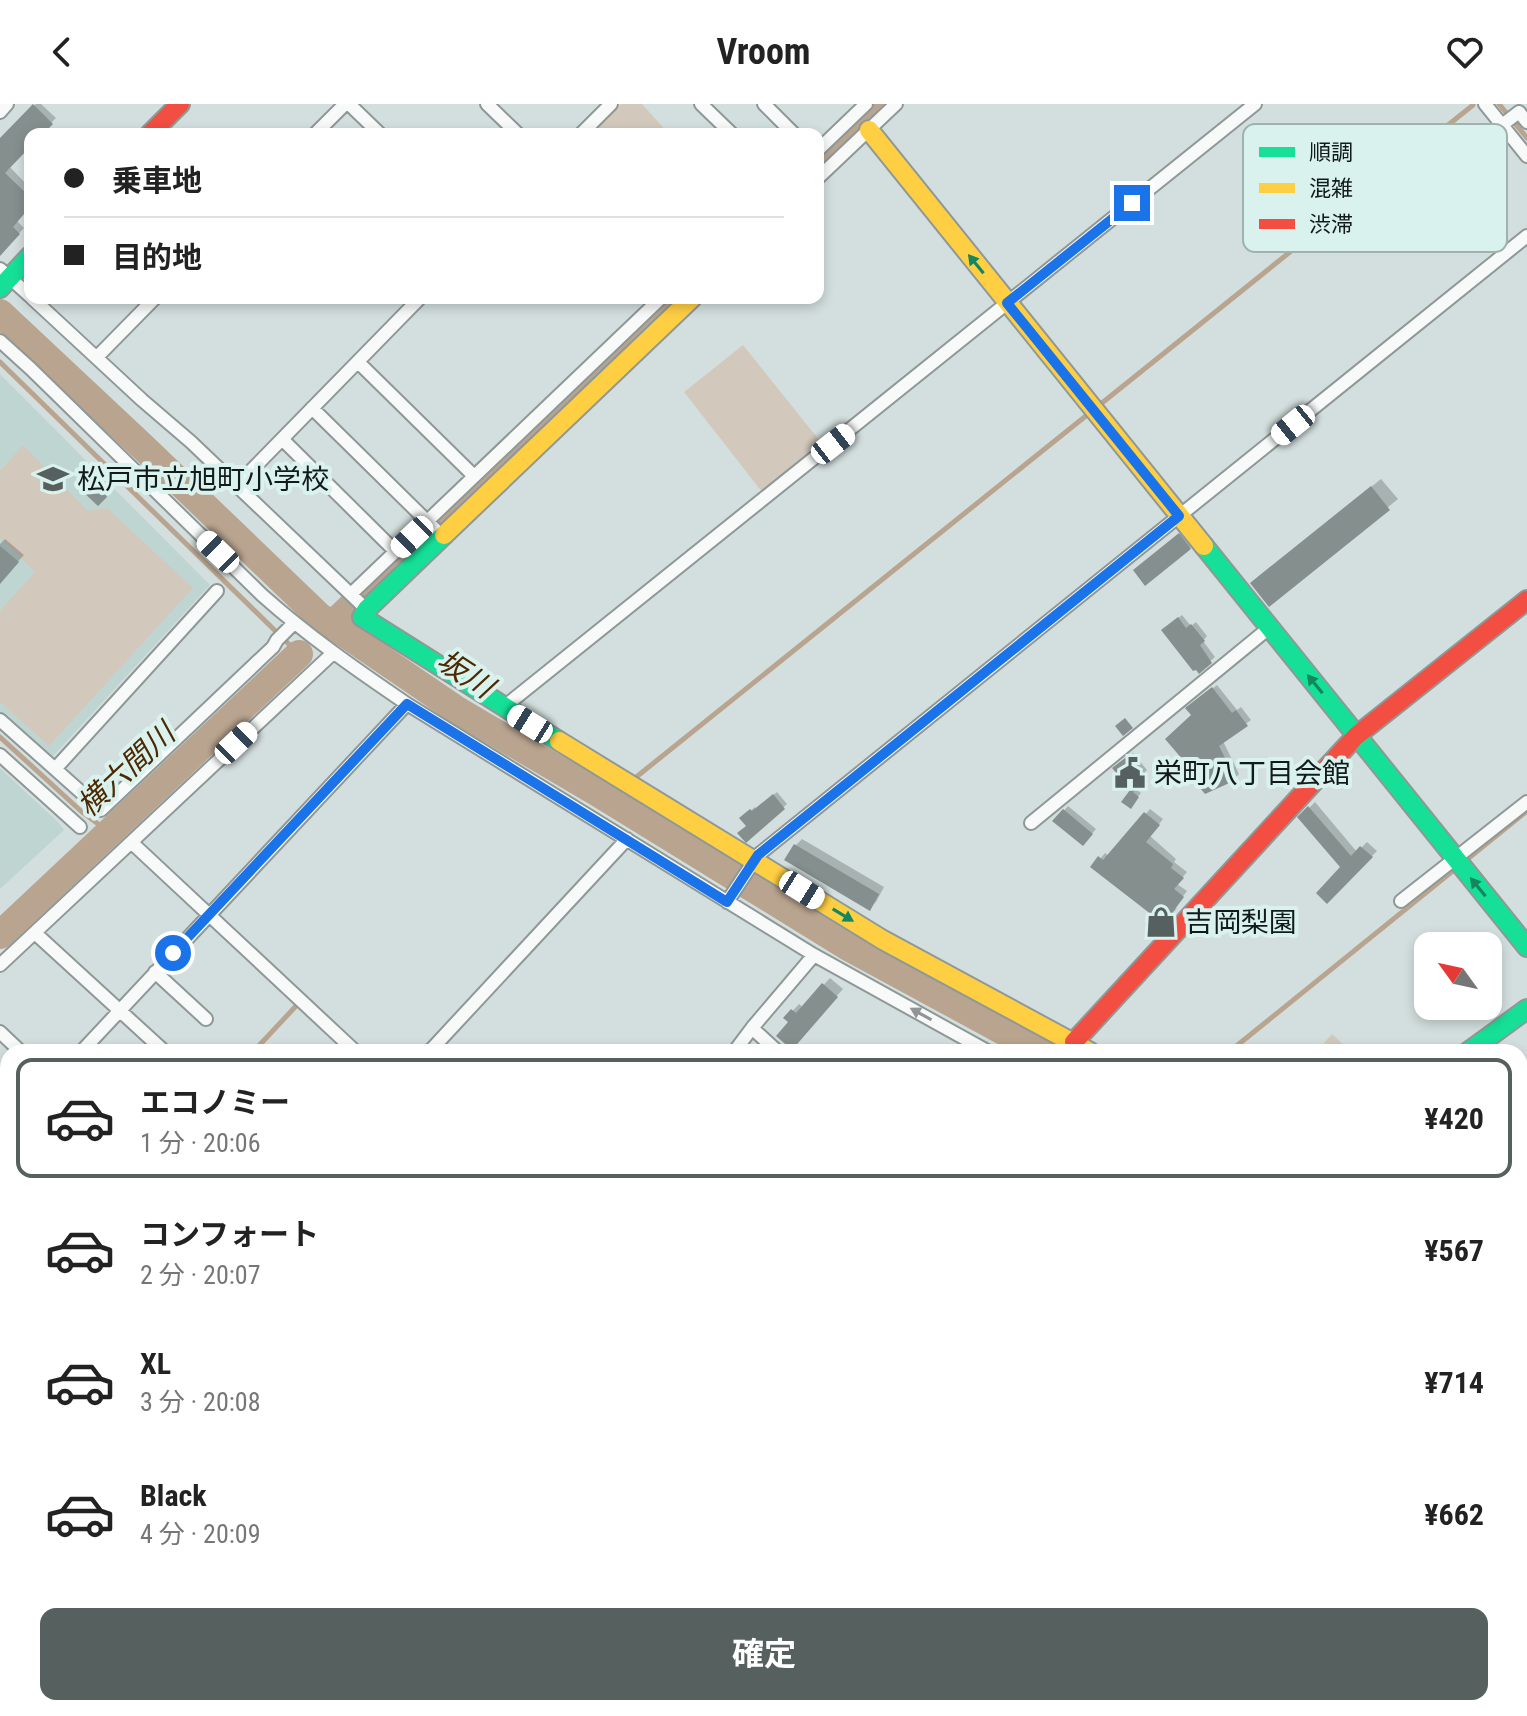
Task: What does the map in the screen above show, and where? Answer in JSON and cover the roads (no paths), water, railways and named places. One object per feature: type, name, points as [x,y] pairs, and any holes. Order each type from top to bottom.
[{"type":"street","points":[[0,112],[7,104]]},
{"type":"street","points":[[156,128],[180,104]]},
{"type":"street","points":[[321,128],[347,104],[373,128]]},
{"type":"street","points":[[487,104],[512,128]]},
{"type":"street","points":[[587,128],[611,104]]},
{"type":"street","points":[[701,104],[726,128]]},
{"type":"street","points":[[764,104],[788,128]]},
{"type":"street","points":[[824,144],[866,104]]},
{"type":"street","points":[[824,172],[896,104]]},
{"type":"street","points":[[504,707],[1255,104]]},
{"type":"street","points":[[1485,104],[1501,124]]},
{"type":"street","points":[[869,130],[1527,947]]},
{"type":"street","points":[[1507,131],[1527,156]]},
{"type":"street","points":[[729,899],[751,864],[863,769],[1527,236]]},
{"type":"street","points":[[24,261],[3,278],[24,292]]},
{"type":"street","points":[[39,304],[191,442],[360,603],[362,617],[751,864],[1068,1044]]},
{"type":"street","points":[[97,357],[149,304]]},
{"type":"street","points":[[237,485],[414,304]]},
{"type":"street","points":[[360,603],[396,552],[651,304]]},
{"type":"street","points":[[360,603],[442,536],[686,304]]},
{"type":"street","points":[[0,341],[262,595],[331,651],[407,704],[729,899],[814,955],[975,1044]]},
{"type":"street","points":[[358,362],[474,476]]},
{"type":"street","points":[[312,408],[442,536]]},
{"type":"street","points":[[282,439],[396,552]]},
{"type":"street","points":[[55,769],[217,591]]},
{"type":"street","points":[[1079,1044],[1356,736],[1527,600]]},
{"type":"street","points":[[0,720],[101,810],[277,640],[299,627]]},
{"type":"street","points":[[1031,823],[1269,628]]},
{"type":"street","points":[[0,965],[331,651]]},
{"type":"street","points":[[90,1044],[407,704]]},
{"type":"street","points":[[0,755],[80,827]]},
{"type":"street","points":[[1401,901],[1527,802]]},
{"type":"street","points":[[436,1044],[627,839]]},
{"type":"street","points":[[131,842],[347,1044]]},
{"type":"street","points":[[35,933],[156,1044]]},
{"type":"street","points":[[740,1044],[814,955]]},
{"type":"street","points":[[155,972],[206,1019]]},
{"type":"street","points":[[1479,1044],[1527,1009]]},
{"type":"street","points":[[752,1028],[769,1044]]},
{"type":"waterway","points":[[824,156],[880,104]]},
{"type":"waterway","points":[[1499,104],[1527,138]]},
{"type":"waterway","points":[[1449,124],[1473,105]]},
{"type":"waterway","points":[[635,778],[1290,252]]},
{"type":"waterway","points":[[332,625],[669,304]]},
{"type":"waterway","name":"坂川","points":[[0,313],[319,616],[457,710],[850,948],[1027,1044]]},
{"type":"waterway","points":[[0,362],[299,654]]},
{"type":"waterway","name":"横六間川","points":[[0,935],[299,654]]},
{"type":"waterway","points":[[0,737],[82,812],[109,832]]},
{"type":"waterway","points":[[1239,1044],[1527,811]]},
{"type":"waterway","points":[[260,1044],[296,1006]]},
{"type":"place","name":"松戸市立旭町小学校","points":[[53,479]]},
{"type":"place","name":"栄町八丁目会館","points":[[1130,773]]},
{"type":"place","name":"吉岡梨園","points":[[1161,922]]}]
